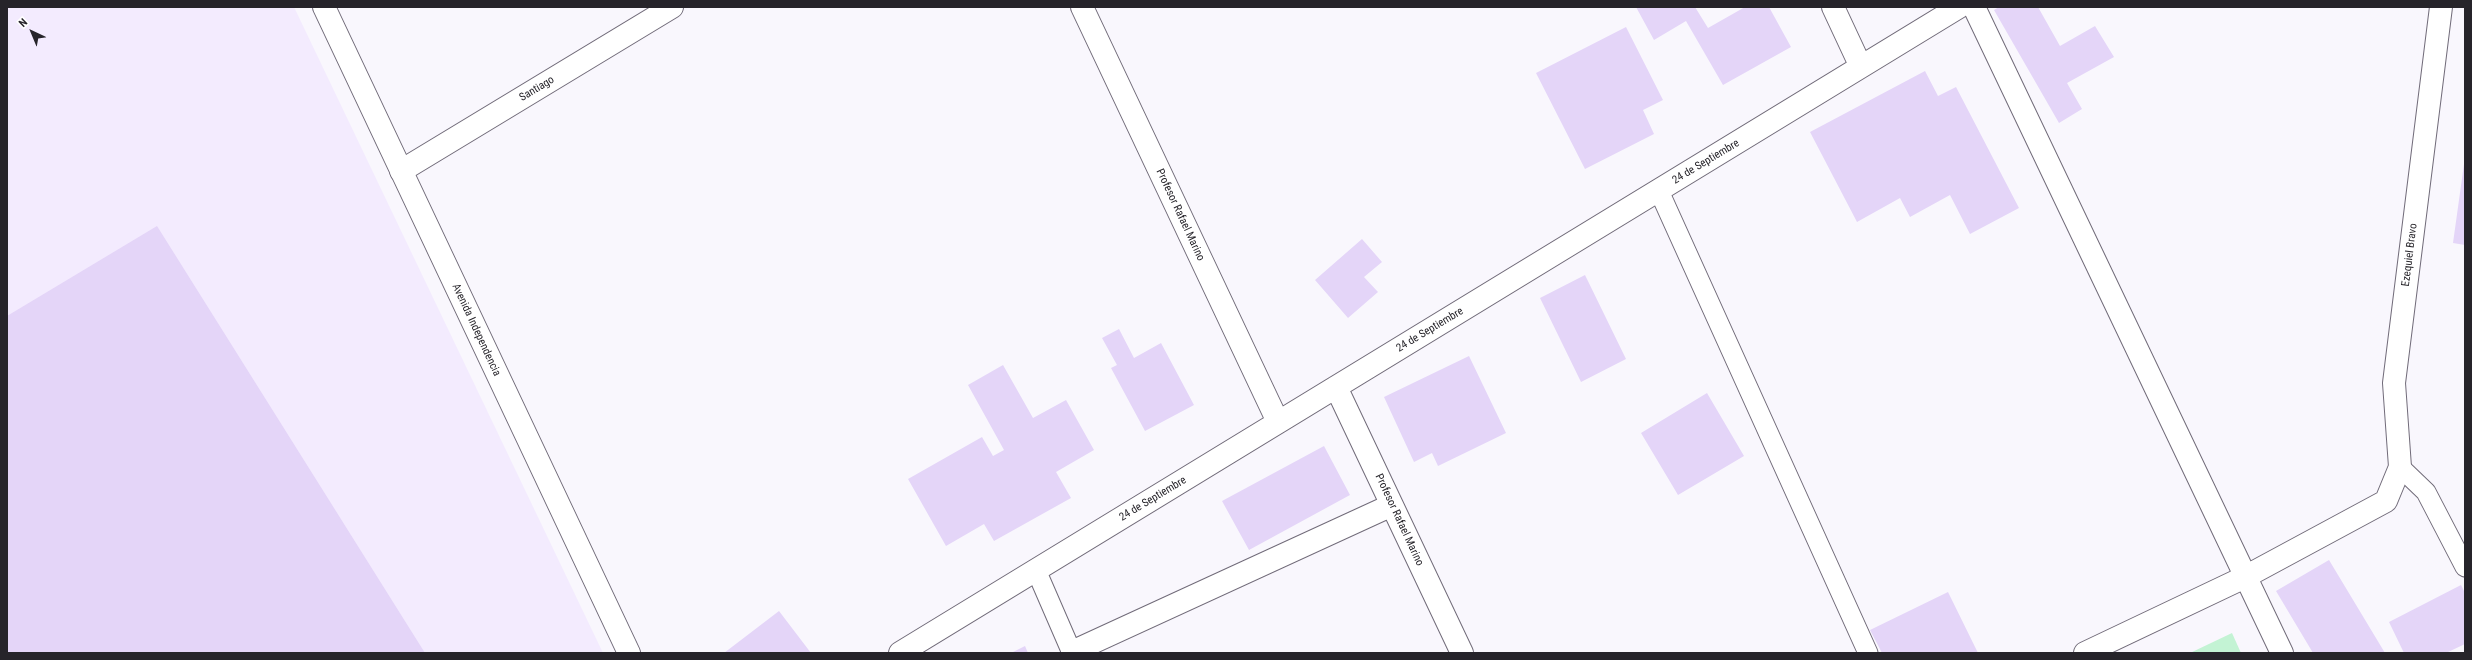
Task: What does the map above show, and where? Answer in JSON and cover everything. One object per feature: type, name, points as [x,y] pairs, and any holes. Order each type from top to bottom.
[{"type":"street","name":"Avenida Independencia","points":[[324,7],[629,653]]},
{"type":"street","name":"Santiago","points":[[401,171],[672,7]]},
{"type":"street","name":"Profesor Rafael Marino","points":[[1082,7],[1278,422]]},
{"type":"street","points":[[1833,7],[1861,67]]},
{"type":"street","name":"24 de Septiembre","points":[[900,653],[1959,7]]},
{"type":"street","points":[[1974,7],[2282,653]]},
{"type":"street","name":"Ezequiel Bravo","points":[[2245,577],[2386,501],[2400,467],[2394,383],[2441,7]]},
{"type":"street","name":"Profesor Rafael Marino","points":[[1336,387],[1462,653]]},
{"type":"street","points":[[1072,653],[1392,505]]},
{"type":"street","points":[[2085,653],[2245,577]]},
{"type":"lane","points":[[1658,191],[1868,653]]},
{"type":"lane","points":[[2400,467],[2426,492],[2465,567]]},
{"type":"lane","points":[[1036,570],[1072,653]]},
{"type":"shaded area","points":[[7,7],[294,7],[603,653],[7,653]]},
{"type":"green space","points":[[2232,633],[2241,653],[2190,653]]},
{"type":"building","points":[[1636,7],[1695,7],[1708,28],[1745,7],[1769,7],[1791,47],[1723,85],[1686,21],[1654,40]]},
{"type":"building","points":[[1999,7],[2038,7],[2060,46],[2095,26],[2114,57],[2067,83],[2082,109],[2059,123],[1994,10]]},
{"type":"building","points":[[1626,27],[1663,100],[1643,110],[1654,134],[1585,169],[1536,73]]},
{"type":"building","points":[[1925,71],[1938,96],[1956,87],[2019,208],[1970,234],[1950,195],[1910,217],[1900,198],[1857,222],[1810,132]]},
{"type":"building","points":[[2465,164],[2465,245],[2453,243]]},
{"type":"building","points":[[157,226],[425,653],[7,653],[7,316]]},
{"type":"building","points":[[1362,239],[1382,262],[1364,277],[1378,292],[1348,318],[1315,280]]},
{"type":"building","points":[[1585,275],[1626,359],[1581,382],[1540,298]]},
{"type":"building","points":[[1119,329],[1134,358],[1161,343],[1194,405],[1145,431],[1111,368],[1117,365],[1102,338]]},
{"type":"building","points":[[1469,356],[1506,433],[1438,466],[1432,453],[1414,462],[1384,397]]},
{"type":"building","points":[[1003,365],[1033,418],[1066,400],[1094,450],[1056,472],[1071,498],[994,541],[984,524],[946,546],[908,479],[982,437],[993,456],[1004,450],[968,385]]},
{"type":"building","points":[[1707,393],[1744,456],[1678,495],[1641,433]]},
{"type":"building","points":[[1324,446],[1350,495],[1249,550],[1222,501]]},
{"type":"building","points":[[2329,560],[2385,653],[2313,653],[2276,591]]},
{"type":"building","points":[[2461,585],[2465,593],[2465,644],[2446,653],[2404,653],[2389,622]]},
{"type":"building","points":[[1948,592],[1978,653],[1882,653],[1870,630]]},
{"type":"building","points":[[779,611],[811,653],[724,653]]},
{"type":"building","points":[[1025,646],[1028,653],[1011,653]]}]
